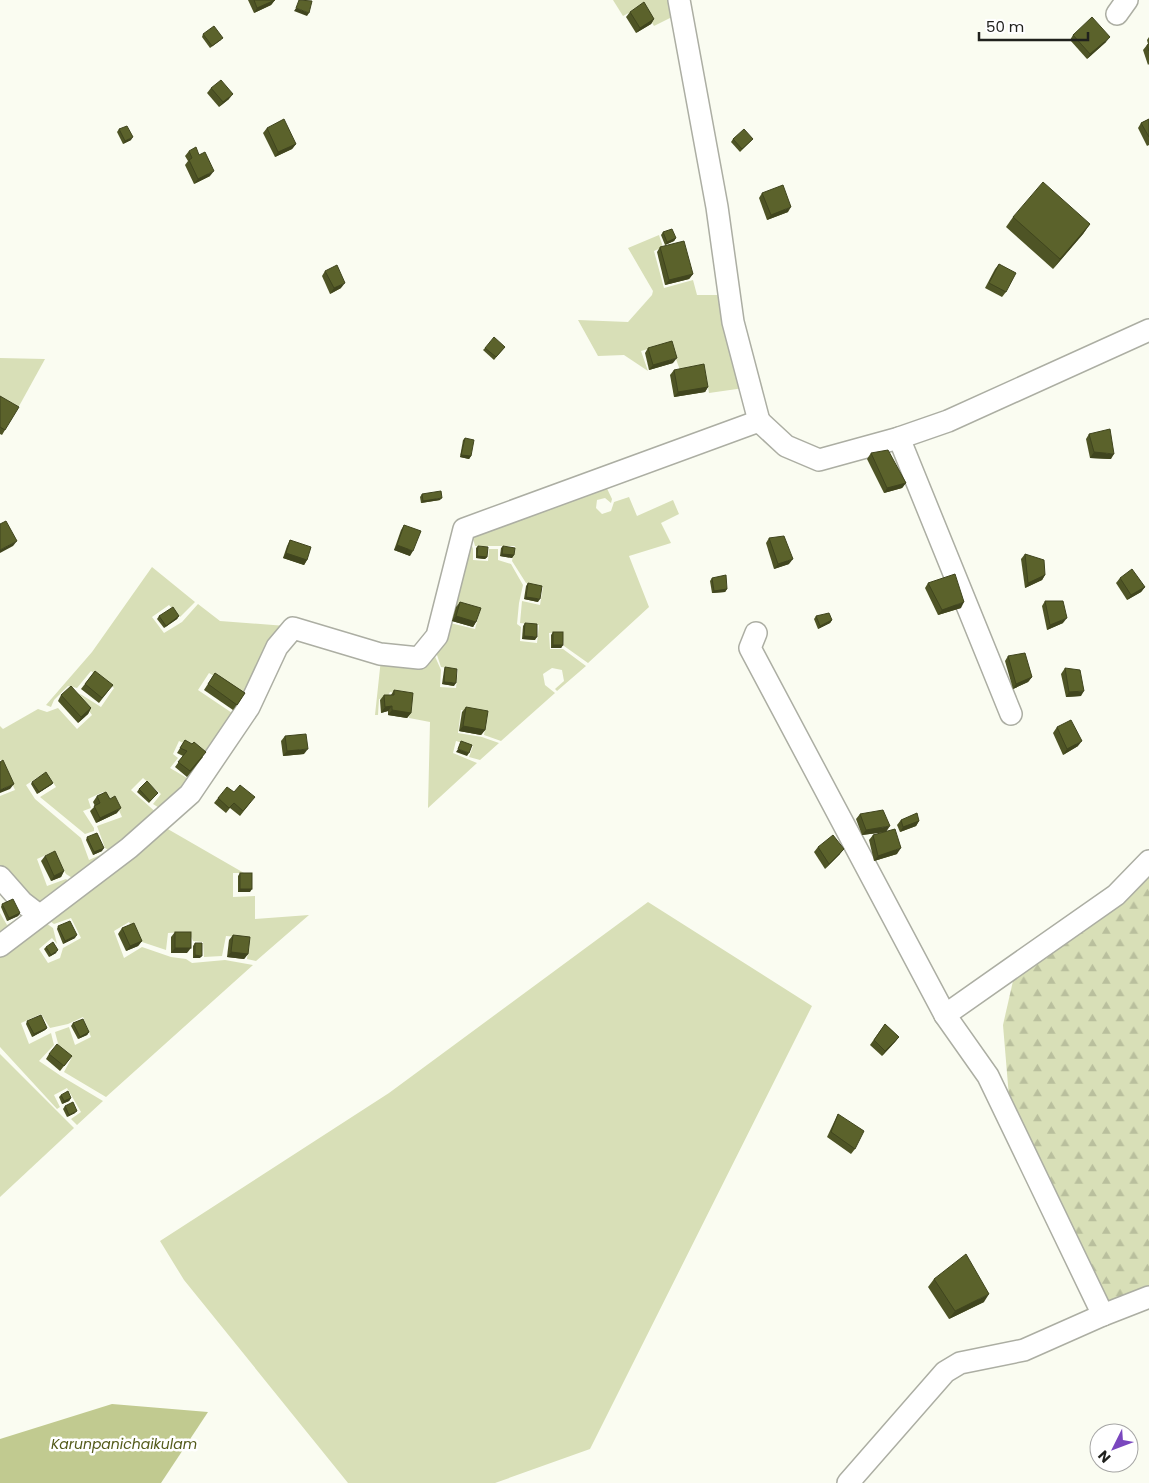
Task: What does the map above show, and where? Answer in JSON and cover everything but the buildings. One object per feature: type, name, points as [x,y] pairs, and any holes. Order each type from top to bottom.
[{"type":"street","points":[[679,0],[717,206],[733,322],[759,421],[786,446],[819,460],[899,438],[948,421],[1149,330]]},
{"type":"street","points":[[0,946],[129,848],[190,794],[249,707],[277,646],[293,628],[380,654],[419,658],[437,636],[464,529],[759,421]]},
{"type":"street","points":[[899,438],[1011,714]]},
{"type":"street","points":[[756,632],[750,648],[945,1015],[988,1076],[1103,1315]]},
{"type":"street","points":[[945,1015],[1116,895],[1149,861]]},
{"type":"street","points":[[0,877],[22,902],[39,916]]},
{"type":"street","points":[[848,1483],[945,1372],[960,1363],[1024,1350],[1149,1297]]},
{"type":"green space","points":[[613,0],[671,0],[674,16],[654,26],[642,6],[623,16]]},
{"type":"green space","points":[[659,235],[663,247],[654,251],[664,288],[693,280],[697,295],[726,295],[744,388],[709,393],[704,365],[680,370],[670,343],[641,351],[648,371],[624,355],[598,356],[578,320],[628,322],[652,295],[653,291],[628,248]]},
{"type":"green space","points":[[0,358],[45,359],[18,408],[0,399]]},
{"type":"green space","points":[[602,478],[612,499],[611,503],[605,498],[597,500],[596,508],[602,514],[611,511],[614,502],[629,497],[637,516],[673,500],[679,514],[661,523],[671,543],[629,556],[649,607],[588,663],[564,646],[562,632],[549,633],[550,649],[563,649],[586,666],[557,691],[555,689],[564,681],[562,670],[552,668],[543,674],[545,685],[555,693],[501,741],[484,735],[487,715],[461,710],[458,733],[482,737],[499,743],[480,760],[469,757],[473,746],[456,741],[453,753],[477,763],[428,808],[430,722],[409,718],[411,696],[390,692],[387,698],[379,699],[378,715],[375,715],[381,659],[433,652],[441,670],[440,687],[456,688],[458,669],[441,667],[435,649],[450,623],[475,629],[480,610],[456,605],[449,600],[468,532],[473,549],[473,560],[488,561],[489,549],[498,549],[498,560],[511,564],[523,585],[517,624],[521,627],[520,641],[537,643],[539,625],[520,623],[522,601],[540,605],[543,587],[526,583],[512,561],[515,546],[475,546],[470,527]]},
{"type":"green space","points":[[152,567],[195,602],[180,617],[169,605],[152,617],[164,633],[182,622],[198,604],[220,621],[286,626],[248,697],[209,673],[198,690],[238,717],[210,756],[179,741],[173,754],[178,758],[170,768],[192,781],[164,811],[153,804],[161,794],[143,778],[131,790],[159,815],[115,853],[105,848],[97,826],[122,817],[113,797],[107,800],[103,792],[88,799],[91,808],[83,811],[94,831],[85,834],[40,797],[56,787],[46,772],[26,785],[35,799],[81,838],[89,860],[107,852],[77,881],[66,874],[53,852],[37,859],[47,886],[66,879],[74,885],[38,911],[0,872],[0,796],[15,790],[0,760],[0,726],[3,729],[38,709],[47,712],[58,708],[77,729],[92,715],[75,692],[101,707],[114,688],[91,671],[77,688],[68,686],[54,700],[51,707],[46,705],[92,652]]},
{"type":"green space","points":[[166,828],[244,873],[233,873],[233,897],[255,896],[255,919],[309,915],[256,961],[247,959],[249,938],[226,936],[222,956],[204,957],[203,942],[193,941],[189,932],[168,933],[166,950],[142,942],[129,922],[114,931],[124,958],[142,947],[171,957],[186,959],[192,963],[225,960],[253,965],[106,1097],[64,1072],[72,1057],[59,1047],[55,1032],[69,1027],[75,1045],[91,1037],[83,1017],[68,1024],[50,1028],[41,1014],[21,1023],[29,1044],[51,1033],[54,1045],[39,1061],[103,1101],[77,1125],[71,1119],[81,1112],[67,1088],[54,1095],[60,1107],[57,1109],[0,1047],[0,951],[40,919],[53,928],[57,944],[52,938],[39,949],[48,963],[60,958],[63,948],[81,938],[71,918],[54,924],[43,916]]},
{"type":"green space","points":[[1149,878],[1149,1290],[1103,1315],[1009,1097],[1003,1025],[1013,981]]},
{"type":"green space","points":[[648,902],[812,1006],[590,1449],[495,1483],[348,1483],[184,1280],[160,1241],[389,1093]]},
{"type":"green space","points":[[27,909],[33,916],[0,941],[0,913],[7,925],[21,916]]},
{"type":"green space","points":[[0,1054],[74,1128],[0,1197]]},
{"type":"water","name":"Karunpanichaikulam","points":[[112,1404],[208,1412],[161,1483],[0,1483],[0,1439]]}]
